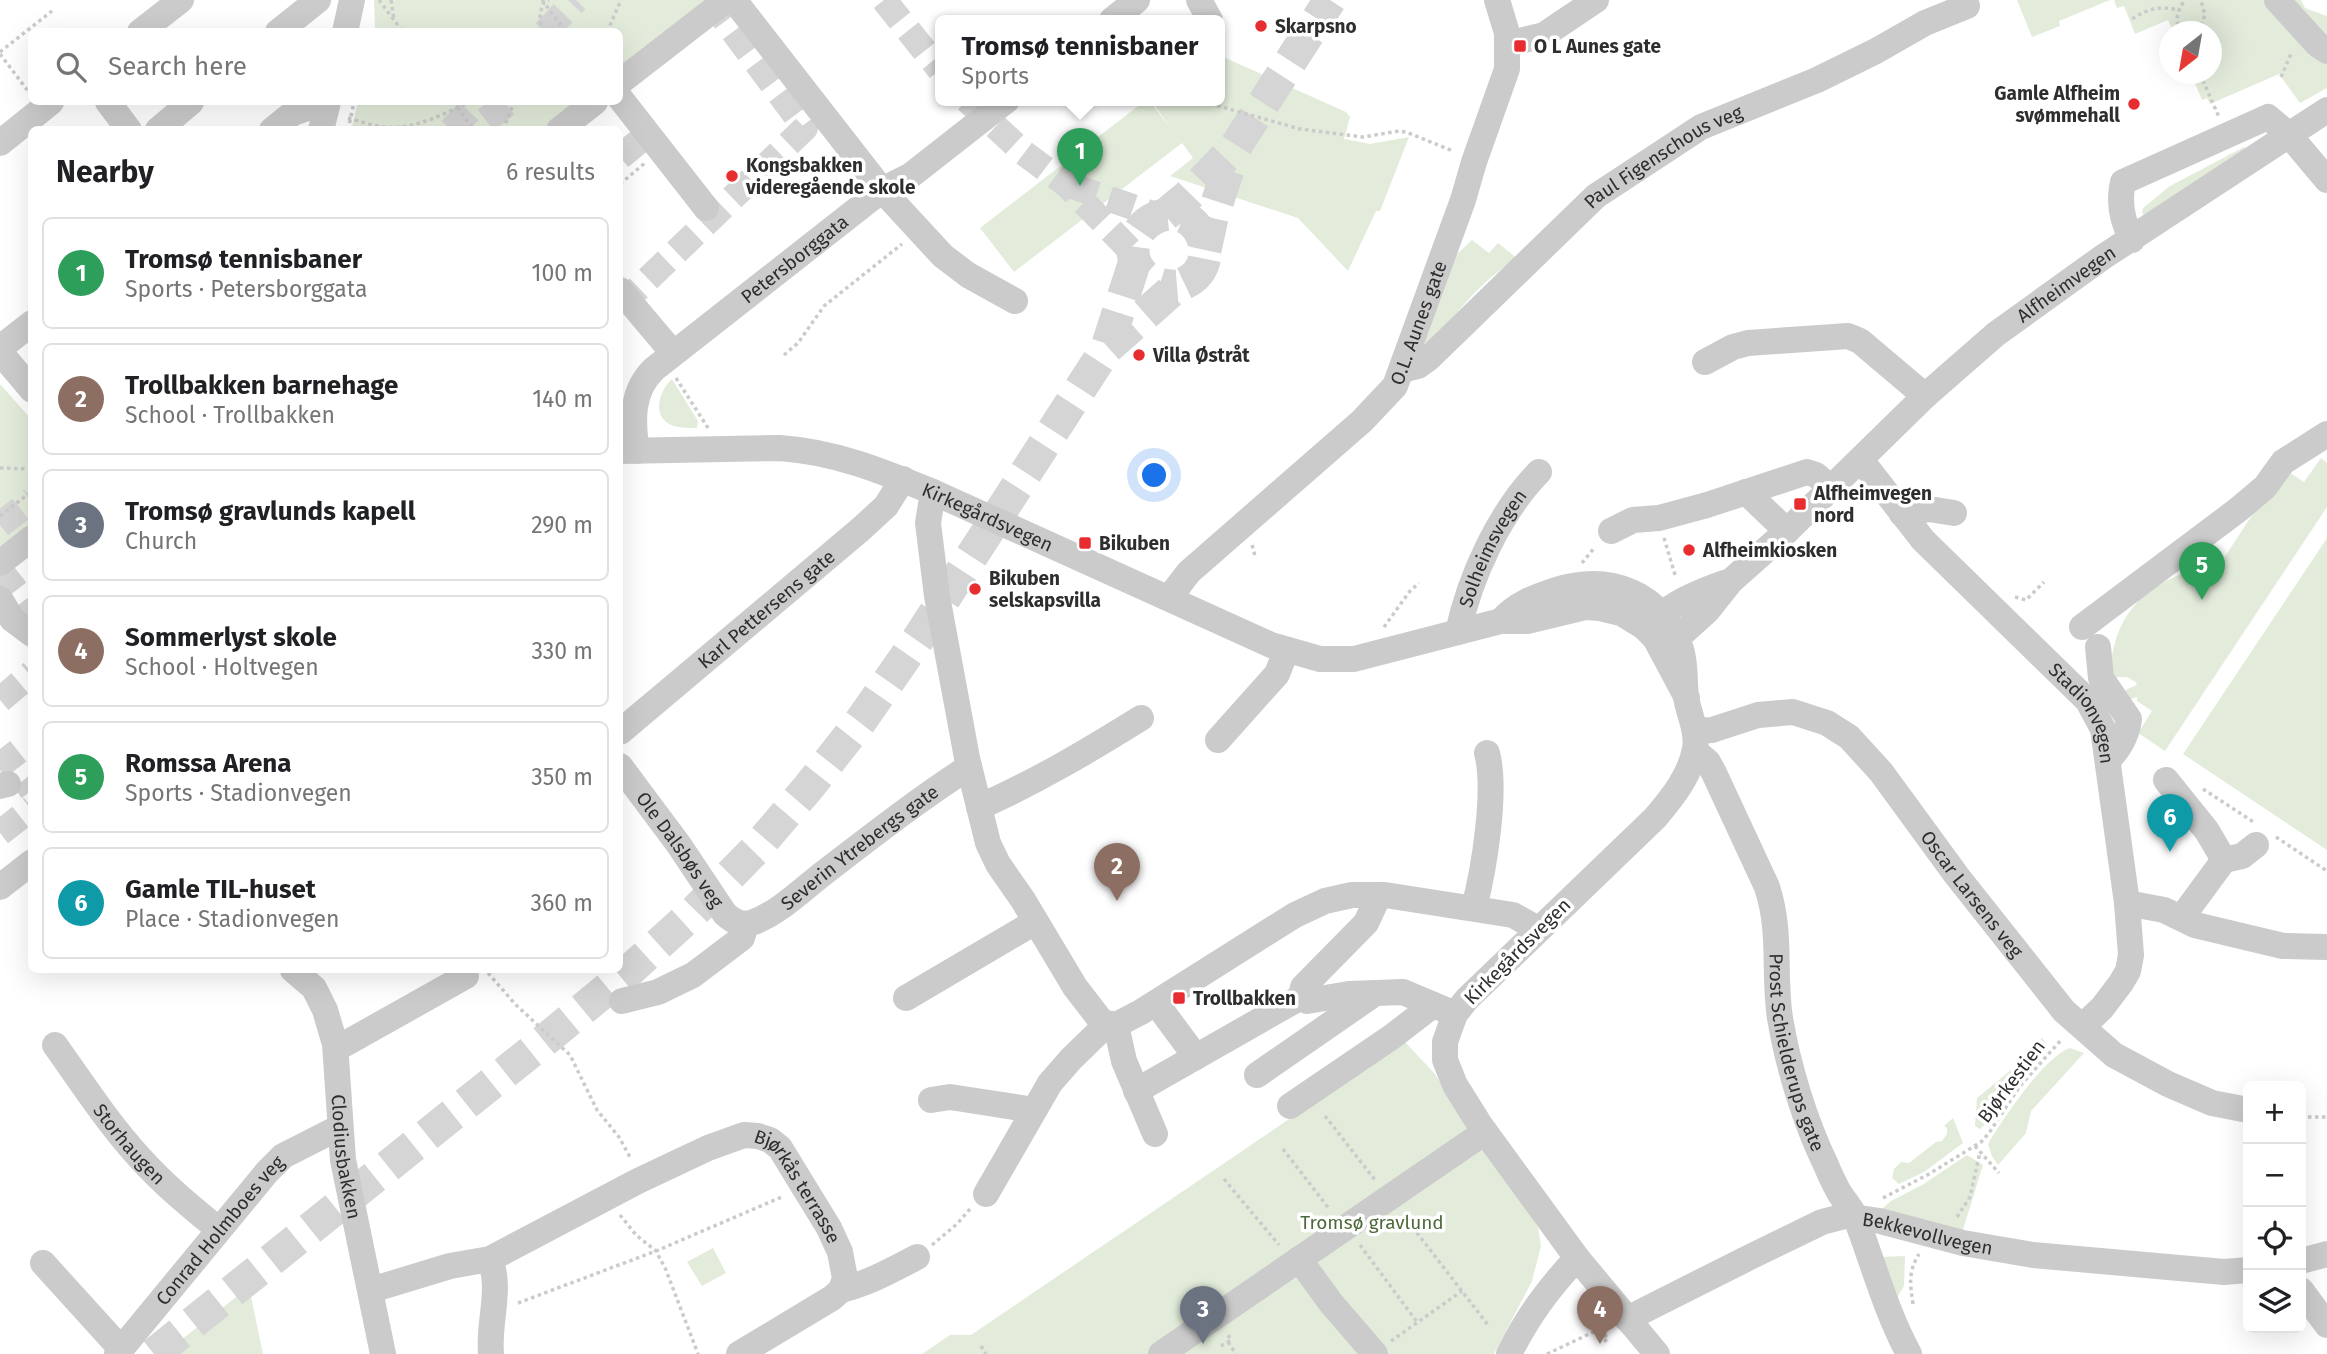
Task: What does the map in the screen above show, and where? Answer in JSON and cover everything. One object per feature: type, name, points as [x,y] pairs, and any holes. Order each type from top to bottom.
[{"type":"street","points":[[283,28],[318,0]]},
{"type":"street","points":[[346,28],[352,0]]},
{"type":"street","points":[[623,80],[726,0]]},
{"type":"street","points":[[734,0],[882,190],[954,267],[1015,301]]},
{"type":"street","points":[[1118,15],[1137,0]]},
{"type":"street","points":[[1497,0],[1508,44],[1544,35],[1596,0]]},
{"type":"street","points":[[2277,0],[2318,45],[2327,51]]},
{"type":"street","points":[[145,28],[167,4]]},
{"type":"street","name":"Paul Figenschous veg","points":[[1402,370],[1418,366],[1429,358],[1596,196],[1701,127],[1817,80],[1925,23],[1967,6]]},
{"type":"street","name":"O.L. Aunes gate","points":[[1169,598],[1189,572],[1384,399],[1395,386],[1464,200],[1474,162],[1507,69],[1508,44]]},
{"type":"street","points":[[623,102],[706,208]]},
{"type":"street","points":[[0,143],[47,105]]},
{"type":"street","points":[[110,105],[126,126]]},
{"type":"street","points":[[163,126],[187,105]]},
{"type":"street","points":[[277,126],[293,113],[318,105]]},
{"type":"street","points":[[322,126],[326,105]]},
{"type":"street","points":[[564,126],[591,105]]},
{"type":"street","name":"Petersborggata","points":[[628,451],[635,438],[636,396],[631,387],[673,364],[882,190],[910,176],[999,106]]},
{"type":"street","name":"Alfheimvegen","points":[[1665,630],[1708,610],[1731,581],[1787,531],[1924,396],[2012,321],[2103,257],[2327,110]]},
{"type":"street","points":[[2132,240],[2124,224],[2119,196],[2123,182],[2269,117],[2327,180]]},
{"type":"street","points":[[623,294],[673,364]]},
{"type":"street","points":[[28,326],[0,350],[28,385]]},
{"type":"street","points":[[1705,362],[1733,347],[1748,343],[1848,336],[1860,341],[1924,396]]},
{"type":"street","points":[[2082,627],[2239,509],[2265,487],[2283,461],[2327,435]]},
{"type":"street","name":"Kirkegårdsvegen","points":[[628,451],[801,449],[847,458],[933,492],[1286,651],[1320,659],[1354,659],[1501,621],[1527,621],[1585,607],[1621,613],[1665,630],[1686,698],[1695,741],[1680,786],[1655,818],[1484,982],[1444,1009],[1445,1059],[1455,1086],[1485,1132],[1577,1258],[1657,1354]]},
{"type":"street","name":"Stadionvegen","points":[[1861,460],[1923,540],[2088,701],[2103,729],[2131,947],[2128,971],[2108,1001],[2080,1024]]},
{"type":"street","name":"Solheimsvegen","points":[[1458,632],[1467,596],[1504,517],[1518,494],[1539,472]]},
{"type":"street","points":[[1611,531],[1633,520],[1659,518],[1807,472],[1816,475],[1831,488]]},
{"type":"street","name":"Karl Pettersens gate","points":[[623,729],[861,529],[886,506],[903,480]]},
{"type":"street","points":[[933,492],[928,523],[953,642],[969,767],[988,843],[1075,987],[1094,1014],[1112,1024],[1155,1134]]},
{"type":"street","points":[[1746,492],[1787,531]]},
{"type":"street","points":[[1902,514],[1929,509],[1954,513]]},
{"type":"street","points":[[0,563],[28,541]]},
{"type":"street","points":[[0,598],[12,620],[28,631]]},
{"type":"street","points":[[2098,648],[2101,678],[2129,719],[2126,734],[2118,750],[2108,760]]},
{"type":"street","points":[[1218,740],[1277,674],[1286,651]]},
{"type":"street","name":"Oscar Larsens veg","points":[[1695,741],[1712,730],[1758,715],[1793,712],[1827,723],[1849,737],[1881,772],[2057,1003],[2114,1055],[2179,1090],[2212,1103],[2243,1109]]},
{"type":"street","points":[[979,807],[1027,786],[1141,718]]},
{"type":"street","name":"Prost Schielderups gate","points":[[1695,741],[1714,773],[1763,875],[1773,904],[1778,943],[1780,1018],[1804,1108],[1826,1166],[1839,1193],[1856,1217],[1885,1305],[1909,1354]]},
{"type":"street","points":[[1474,908],[1483,872],[1489,795],[1487,753]]},
{"type":"street","name":"Severin Ytrebergs gate","points":[[746,923],[767,915],[787,902],[899,816],[969,767]]},
{"type":"street","name":"Ole Dalsbøs veg","points":[[623,770],[679,845],[725,914],[733,921],[746,923]]},
{"type":"street","points":[[2166,780],[2207,831],[2224,860]]},
{"type":"street","points":[[2182,917],[2224,860],[2242,856],[2264,836]]},
{"type":"street","points":[[0,887],[28,865]]},
{"type":"street","points":[[986,1194],[1050,1083],[1071,1059],[1112,1024],[1156,1003],[1305,910],[1325,901],[1352,895],[1379,895],[1513,915],[1538,929]]},
{"type":"street","points":[[1136,1091],[1301,997],[1303,988],[1366,923],[1379,895]]},
{"type":"street","points":[[2127,903],[2164,910],[2195,925],[2283,946],[2327,947]]},
{"type":"street","points":[[906,998],[1035,922]]},
{"type":"street","points":[[622,1001],[658,992],[693,975],[743,938],[746,923]]},
{"type":"street","name":"Clodiusbakken","points":[[296,973],[314,988],[331,1025],[336,1049],[344,1160],[383,1354]]},
{"type":"street","points":[[336,1049],[476,973]]},
{"type":"street","points":[[1301,997],[1307,1001],[1379,991],[1403,992],[1444,1009]]},
{"type":"street","points":[[1257,1075],[1379,991]]},
{"type":"street","points":[[1156,1003],[1196,1057]]},
{"type":"street","points":[[1290,1106],[1394,1036],[1444,1009]]},
{"type":"street","name":"Storhaugen","points":[[55,1045],[139,1157],[218,1229]]},
{"type":"street","points":[[931,1100],[950,1097],[1034,1110]]},
{"type":"street","name":"Conrad Holmboes veg","points":[[119,1351],[267,1171],[283,1156],[340,1127]]},
{"type":"street","points":[[1161,1354],[1485,1132]]},
{"type":"street","name":"Bjørkås terrasse","points":[[371,1290],[450,1266],[490,1259],[642,1180],[732,1138],[758,1136],[770,1140],[780,1148],[841,1252],[845,1278],[841,1290]]},
{"type":"street","name":"Bekkevollvegen","points":[[1627,1320],[1822,1223],[1845,1216],[1880,1221],[1940,1237],[2004,1240],[2033,1255],[2200,1270],[2243,1270]]},
{"type":"street","points":[[2306,1260],[2327,1254]]},
{"type":"street","points":[[739,1354],[788,1327],[841,1290],[878,1278],[917,1256]]},
{"type":"street","points":[[1509,1354],[1546,1292],[1577,1258]]},
{"type":"street","points":[[490,1259],[494,1269],[496,1295],[491,1320],[491,1354]]},
{"type":"street","points":[[1297,1261],[1375,1353]]},
{"type":"street","points":[[43,1263],[119,1351]]},
{"type":"street","points":[[2306,1297],[2327,1325]]},
{"type":"path","points":[[379,0],[399,28]]},
{"type":"path","points":[[391,0],[394,20]]},
{"type":"path","points":[[609,28],[621,0]]},
{"type":"path","points":[[2177,21],[2177,10],[2185,0]]},
{"type":"path","points":[[2201,0],[2206,15],[2203,21]]},
{"type":"path","points":[[541,28],[540,13],[545,1]]},
{"type":"path","points":[[545,1],[563,28]]},
{"type":"path","points":[[2156,1],[2177,10]]},
{"type":"path","points":[[2132,19],[2144,11],[2163,6]]},
{"type":"path","points":[[31,28],[52,11]]},
{"type":"path","points":[[28,30],[0,53],[28,90]]},
{"type":"path","points":[[2281,77],[2291,54]]},
{"type":"path","points":[[2204,84],[2212,102]]},
{"type":"path","points":[[349,126],[353,105]]},
{"type":"path","points":[[456,105],[471,126]]},
{"type":"path","points":[[405,126],[464,105]]},
{"type":"path","points":[[505,126],[513,105]]},
{"type":"path","points":[[1218,106],[1300,129],[1355,135],[1406,132],[1474,162]]},
{"type":"path","points":[[350,119],[380,126]]},
{"type":"path","points":[[623,181],[660,149]]},
{"type":"path","points":[[784,355],[798,343],[824,306],[920,230]]},
{"type":"path","points":[[673,364],[710,431]]},
{"type":"path","points":[[0,468],[28,468]]},
{"type":"path","points":[[0,516],[28,494]]},
{"type":"path","points":[[1659,518],[1678,586]]},
{"type":"path","points":[[1578,570],[1587,556],[1611,531]]},
{"type":"path","points":[[1379,634],[1410,591],[1419,583]]},
{"type":"path","points":[[2166,780],[2197,785],[2264,836],[2327,871]]},
{"type":"path","points":[[476,973],[516,1005],[570,1055],[597,1110],[619,1137],[642,1180]]},
{"type":"path","name":"Bjørkestien","points":[[1856,1217],[1868,1205],[1908,1186],[1975,1146],[1989,1133],[2020,1086],[2080,1024]]},
{"type":"path","points":[[1325,1116],[1488,1325]]},
{"type":"path","points":[[2306,1117],[2327,1117]]},
{"type":"path","points":[[1975,1146],[1999,1173]]},
{"type":"path","points":[[1940,1237],[1955,1220],[1969,1197],[1980,1152]]},
{"type":"path","points":[[1224,1179],[1297,1261]]},
{"type":"path","points":[[494,1311],[504,1310],[656,1251],[805,1188]]},
{"type":"path","points":[[917,1256],[951,1230],[986,1194]]},
{"type":"path","points":[[607,1199],[636,1235],[656,1251],[698,1354]]},
{"type":"path","points":[[1375,1353],[1462,1291]]},
{"type":"path","points":[[1547,1354],[1600,1329],[1627,1320]]},
{"type":"path","points":[[1600,1329],[1608,1339],[1604,1342]]},
{"type":"path","points":[[1228,1342],[1236,1354]]},
{"type":"path","points":[[981,1346],[986,1354]]},
{"type":"green space","points":[[374,0],[708,0],[623,67],[623,28],[375,28]]},
{"type":"green space","points":[[2017,0],[2110,0],[2059,21],[2060,26],[2032,37]]},
{"type":"green space","points":[[2114,0],[2301,0],[2305,8],[2327,16],[2327,88],[2300,103],[2279,74],[2210,104],[2207,98],[2202,100],[2195,84],[2222,84],[2222,21],[2159,21],[2159,24],[2135,34],[2124,6],[2117,8]]},
{"type":"green space","points":[[1225,58],[1346,112],[1350,117],[1344,139],[1370,144],[1409,137],[1380,211],[1376,211],[1348,271],[1298,218],[1170,176],[1193,158],[1182,143],[1014,272],[980,228],[1138,106],[1154,106],[1171,129],[1155,106],[1225,106]]},
{"type":"green space","points":[[357,105],[574,105],[545,126],[352,126]]},
{"type":"green space","points":[[2244,147],[2247,151],[2146,219],[2142,213],[2143,208],[2170,186]]},
{"type":"green space","points":[[1472,240],[1489,253],[1498,243],[1518,259],[1490,278],[1478,290],[1420,357],[1454,257]]},
{"type":"green space","points":[[672,379],[698,421],[697,428],[674,426],[662,418],[660,398]]},
{"type":"green space","points":[[0,384],[28,416],[28,528],[0,550]]},
{"type":"green space","points":[[2321,458],[2327,463],[2327,507],[2165,751],[2138,733],[2152,711],[2137,701],[2137,697],[2131,699],[2125,692],[2137,683],[2127,677],[2110,677],[2112,656],[2124,621],[2145,595],[2177,576],[2197,569],[2200,587],[2203,589],[2214,572],[2202,562],[2204,555],[2210,554],[2222,561],[2283,468],[2304,482]]},
{"type":"green space","points":[[2327,538],[2327,850],[2183,754]]},
{"type":"green space","points":[[2042,1038],[2047,1045],[2044,1054],[2012,1081],[2014,1089],[1995,1116],[1980,1129],[1975,1126],[1977,1098],[2017,1065]]},
{"type":"green space","name":"Tromsø gravlund","points":[[1404,1041],[1435,1074],[1480,1147],[1525,1203],[1538,1228],[1541,1246],[1532,1281],[1494,1354],[922,1354],[950,1335],[971,1335]]},
{"type":"green space","points":[[2070,1048],[2084,1053],[2031,1111],[2026,1133],[1998,1165],[1988,1144],[2037,1076],[2060,1053]]},
{"type":"green space","points":[[1953,1118],[1963,1143],[1924,1172],[1899,1184],[1892,1178],[1894,1169],[1901,1162],[1909,1163],[1936,1142],[1942,1141],[1947,1134],[1947,1128],[1944,1126]]},
{"type":"green space","points":[[1967,1155],[1983,1165],[1962,1233],[1877,1213],[1891,1201],[1922,1185]]},
{"type":"green space","points":[[713,1248],[726,1273],[702,1286],[687,1262]]},
{"type":"green space","points":[[1905,1256],[1904,1286],[1894,1303],[1880,1257]]},
{"type":"green space","points":[[249,1287],[263,1354],[163,1354]]},
{"type":"tunnel","points":[[549,28],[576,0]]},
{"type":"tunnel","points":[[623,303],[805,128],[710,0]]},
{"type":"tunnel","points":[[884,0],[935,64]]},
{"type":"tunnel","points":[[1165,215],[1188,196],[1236,146],[1330,0]]},
{"type":"tunnel","points":[[455,126],[475,105]]},
{"type":"tunnel","points":[[490,105],[507,126]]},
{"type":"tunnel","points":[[973,106],[1024,153],[1067,185],[1134,254]]},
{"type":"tunnel","points":[[623,155],[653,130]]},
{"type":"tunnel","points":[[1205,250],[1212,218],[1233,155]]},
{"type":"tunnel","points":[[1072,186],[1159,216]]},
{"type":"tunnel","points":[[154,1354],[630,970],[695,911],[754,851],[860,722],[918,639],[1106,349],[1177,286],[1193,278],[1202,266],[1205,252],[1203,238],[1196,226],[1185,218],[1171,214],[1155,218],[1144,225],[1135,239],[1133,252],[1138,269],[1144,275],[1159,284],[1177,286]]},
{"type":"tunnel","points":[[1108,344],[1135,261]]},
{"type":"tunnel","points":[[0,525],[28,503]]},
{"type":"tunnel","points":[[0,570],[28,606]]},
{"type":"tunnel","points":[[0,700],[28,676]]},
{"type":"tunnel","points":[[0,749],[28,785]]},
{"type":"tunnel","points":[[0,833],[28,811]]},
{"type":"place","name":"Skarpsno","points":[[1261,26]]},
{"type":"place","name":"O L Aunes gate","points":[[1520,46]]},
{"type":"place","name":"Gamle Alfheim svømmehall","points":[[2134,104]]},
{"type":"place","name":"Kongsbakken videregående skole","points":[[732,176]]},
{"type":"place","name":"Tromsø tennisbaner","points":[[1080,186]]},
{"type":"place","name":"Villa Østråt","points":[[1139,355]]},
{"type":"place","name":"Alfheimvegen nord","points":[[1800,504]]},
{"type":"place","name":"Bikuben","points":[[1085,543]]},
{"type":"place","name":"Alfheimkiosken","points":[[1689,550]]},
{"type":"place","name":"Bikuben selskapsvilla","points":[[975,589]]},
{"type":"place","name":"Romssa Arena","points":[[2202,600]]},
{"type":"place","name":"Gamle TIL-huset","points":[[2170,852]]},
{"type":"place","name":"Trollbakken barnehage","points":[[1117,901]]},
{"type":"place","name":"Trollbakken","points":[[1179,998]]},
{"type":"place","name":"Tromsø gravlunds kapell","points":[[1203,1344]]},
{"type":"place","name":"Sommerlyst skole","points":[[1600,1344]]}]
